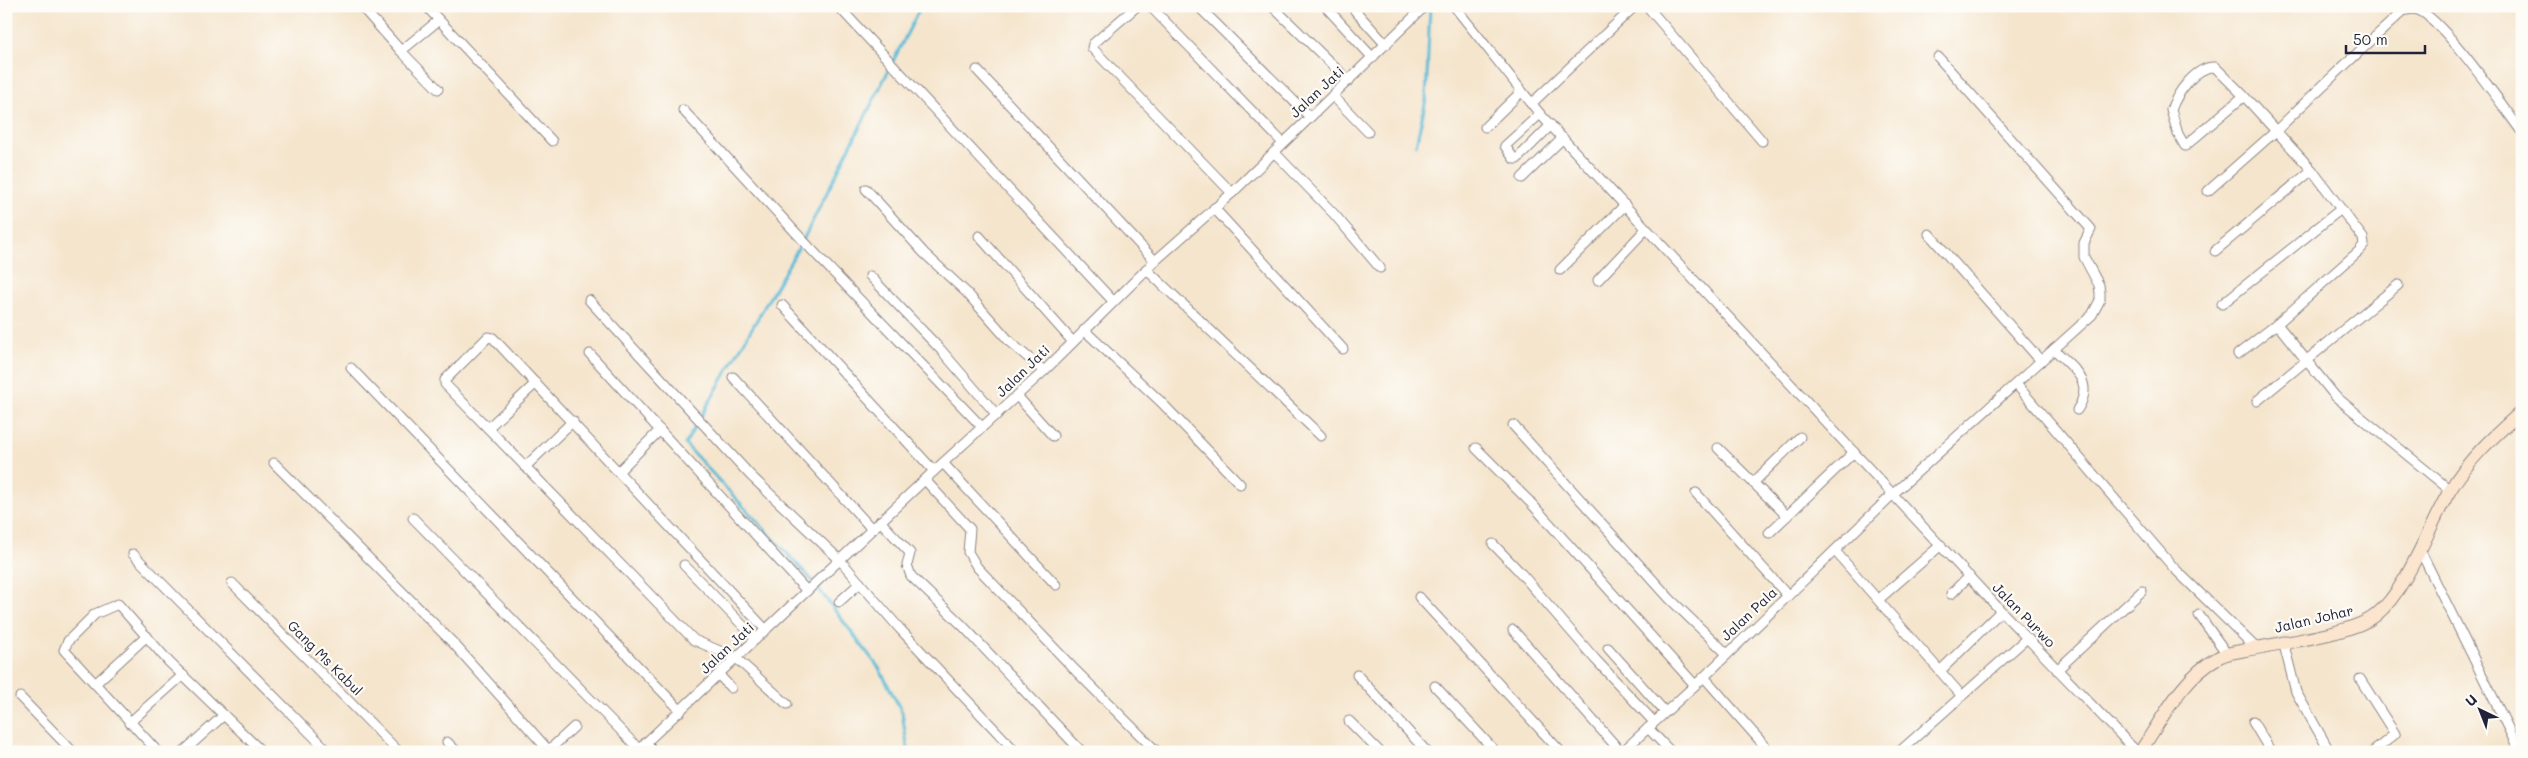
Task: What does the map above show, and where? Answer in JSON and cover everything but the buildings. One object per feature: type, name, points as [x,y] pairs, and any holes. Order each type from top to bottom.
[{"type":"street","points":[[361,6],[438,89]]},
{"type":"street","points":[[426,6],[552,141]]},
{"type":"street","points":[[838,6],[1113,301]]},
{"type":"street","points":[[1137,6],[1093,44],[1092,48],[1232,193]]},
{"type":"street","points":[[1150,6],[1282,144]]},
{"type":"street","points":[[1198,6],[1310,117]]},
{"type":"street","points":[[1272,6],[1349,81]]},
{"type":"street","points":[[1325,6],[1372,58]]},
{"type":"street","points":[[1351,6],[1386,45]]},
{"type":"street","name":"Jalan Purwo","points":[[1454,6],[1540,114],[1941,545],[2000,611],[2138,752]]},
{"type":"street","points":[[1531,104],[1635,6]]},
{"type":"street","points":[[1648,6],[1762,141]]},
{"type":"street","name":"Jalan Jati","points":[[640,748],[880,521],[1044,371],[1155,260],[1232,193],[1386,45],[1421,8]]},
{"type":"street","points":[[2208,191],[2276,132],[2315,92],[2344,68],[2403,11],[2411,9],[2419,10],[2436,23],[2476,71],[2522,132]]},
{"type":"street","points":[[401,51],[439,20]]},
{"type":"street","name":"Jalan Pala","points":[[1622,752],[1704,677],[1893,494],[2092,315],[2100,300],[2099,285],[2084,257],[2084,243],[2091,229],[1938,58]]},
{"type":"street","points":[[2238,354],[2278,324],[2364,245],[2363,238],[2312,170],[2244,96],[2215,67],[2208,67],[2202,70],[2181,90],[2171,110],[2178,134],[2185,146],[2244,96]]},
{"type":"street","points":[[977,70],[1155,260]]},
{"type":"street","points":[[1485,127],[1521,92]]},
{"type":"street","points":[[1333,96],[1368,132]]},
{"type":"street","points":[[683,110],[810,248],[982,428]]},
{"type":"street","points":[[1540,114],[1504,146],[1514,159],[1517,159],[1551,125]]},
{"type":"street","points":[[1522,178],[1563,138]]},
{"type":"street","points":[[1274,152],[1334,214],[1380,268]]},
{"type":"street","points":[[2215,251],[2312,170]]},
{"type":"street","points":[[866,189],[924,253],[967,293],[1011,343],[1044,371]]},
{"type":"street","points":[[1560,270],[1625,204]]},
{"type":"street","points":[[1214,208],[1343,349]]},
{"type":"street","points":[[2222,304],[2340,209]]},
{"type":"street","points":[[1598,280],[1646,229]]},
{"type":"street","points":[[1929,234],[2041,361]]},
{"type":"street","points":[[979,236],[1073,342]]},
{"type":"street","points":[[1146,269],[1321,436]]},
{"type":"street","points":[[870,276],[941,350],[997,415]]},
{"type":"street","points":[[2257,402],[2305,360],[2398,285]]},
{"type":"street","points":[[589,300],[752,476],[840,560],[1016,752]]},
{"type":"street","points":[[782,305],[934,471]]},
{"type":"street","points":[[2278,324],[2335,396],[2450,490]]},
{"type":"street","points":[[1084,330],[1161,402],[1240,484]]},
{"type":"street","points":[[766,630],[573,421],[493,338],[488,337],[444,382],[694,640],[736,658],[787,704]]},
{"type":"street","points":[[2054,349],[2085,384],[2084,400],[2077,410]]},
{"type":"street","points":[[590,354],[809,590]]},
{"type":"street","points":[[351,368],[681,711]]},
{"type":"street","points":[[733,377],[872,529]]},
{"type":"street","points":[[488,428],[536,383]]},
{"type":"street","points":[[2016,384],[2162,554],[2256,648]]},
{"type":"street","points":[[1017,396],[1053,436]]},
{"type":"street","name":"Jalan Johar","points":[[2138,752],[2192,678],[2209,664],[2227,654],[2342,631],[2368,620],[2389,600],[2420,550],[2450,490],[2470,460],[2520,416]]},
{"type":"street","points":[[525,466],[573,421]]},
{"type":"street","points":[[1513,425],[1670,599],[1727,654]]},
{"type":"street","points":[[618,471],[660,430]]},
{"type":"street","points":[[1753,483],[1800,437]]},
{"type":"street","points":[[1476,448],[1536,509],[1695,685]]},
{"type":"street","points":[[1718,448],[1787,516]]},
{"type":"street","points":[[1769,533],[1854,452]]},
{"type":"street","points":[[274,463],[454,644],[549,751],[574,727]]},
{"type":"street","points":[[943,463],[1056,585]]},
{"type":"street","points":[[926,480],[970,529],[968,552],[977,567],[1076,671],[1156,751]]},
{"type":"street","points":[[1696,493],[1788,596]]},
{"type":"street","points":[[413,518],[640,748],[654,752]]},
{"type":"street","points":[[880,521],[910,553],[906,565],[911,576],[963,626],[1082,752]]},
{"type":"street","points":[[1493,544],[1519,571],[1651,725],[1671,752]]},
{"type":"street","points":[[1879,599],[1941,545]]},
{"type":"street","points":[[2420,550],[2520,752]]},
{"type":"street","points":[[1836,551],[1961,695]]},
{"type":"street","points":[[134,554],[329,752]]},
{"type":"street","points":[[684,565],[756,640]]},
{"type":"street","points":[[1952,594],[1969,576]]},
{"type":"street","name":"Gang Ms Kabul","points":[[232,583],[399,752]]},
{"type":"street","points":[[839,602],[860,583]]},
{"type":"street","points":[[2057,670],[2142,591]]},
{"type":"street","points":[[1419,597],[1561,752]]},
{"type":"street","points":[[158,752],[65,653],[64,648],[95,614],[118,604],[183,675],[262,752]]},
{"type":"street","points":[[1940,671],[2000,611]]},
{"type":"street","points":[[2199,615],[2227,654]]},
{"type":"street","points":[[1514,630],[1622,752]]},
{"type":"street","points":[[95,684],[147,636]]},
{"type":"street","points":[[1899,752],[2027,638]]},
{"type":"street","points":[[2283,642],[2296,692],[2330,752]]},
{"type":"street","points":[[1608,648],[1665,712]]},
{"type":"street","points":[[129,723],[183,675]]},
{"type":"street","points":[[719,675],[732,688]]},
{"type":"street","points":[[1357,675],[1427,752]]},
{"type":"street","points":[[1704,677],[1770,752]]},
{"type":"street","points":[[2360,679],[2395,734],[2373,752]]},
{"type":"street","points":[[1435,686],[1496,752]]},
{"type":"street","points":[[20,697],[73,752]]},
{"type":"street","points":[[183,752],[224,715]]},
{"type":"street","points":[[1349,721],[1380,752]]},
{"type":"street","points":[[2253,722],[2271,752]]},
{"type":"street","points":[[447,742],[457,752]]},
{"type":"waterway","points":[[908,752],[902,712],[879,668],[811,579],[685,444],[803,240],[921,6]]},
{"type":"waterway","points":[[1416,145],[1426,100],[1430,6]]}]
